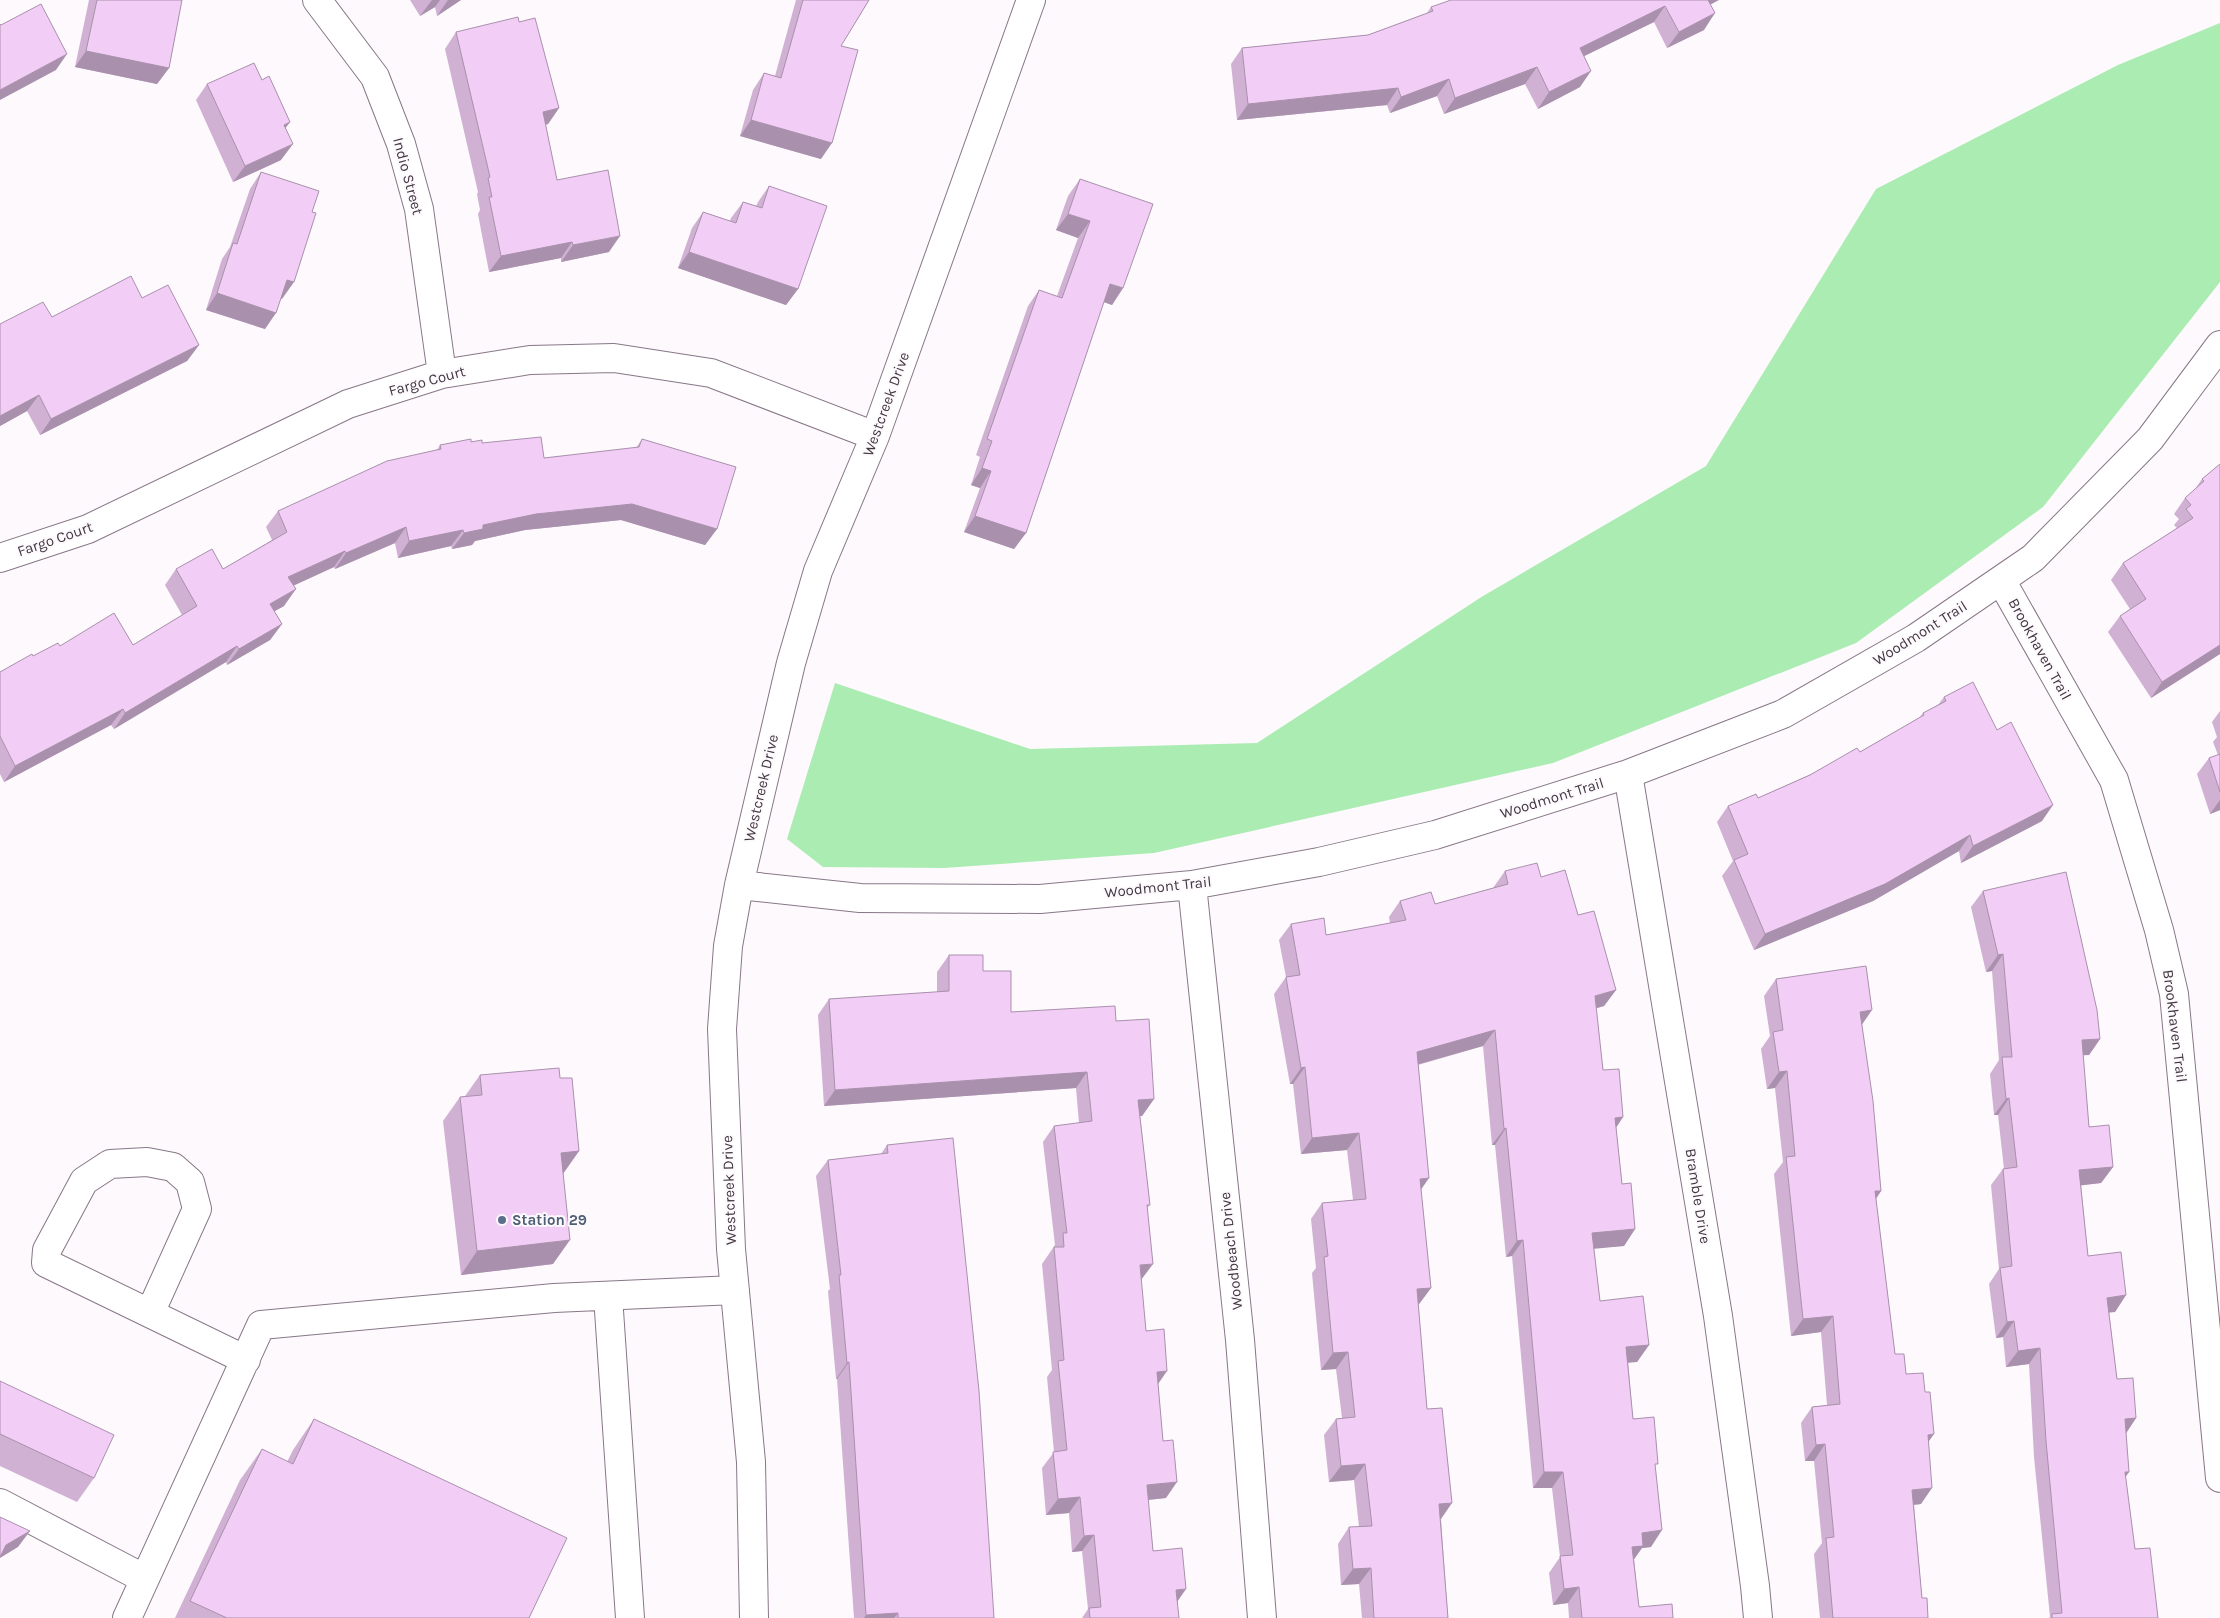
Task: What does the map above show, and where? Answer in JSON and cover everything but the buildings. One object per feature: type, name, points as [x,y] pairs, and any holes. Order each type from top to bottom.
[{"type":"street","name":"Indio Street","points":[[317,0],[375,77],[401,144],[419,208],[442,374]]},
{"type":"street","name":"Westcreek Drive","points":[[754,1618],[751,1462],[731,1250],[722,1029],[728,946],[739,885],[765,771],[791,663],[818,571],[875,436],[1031,0]]},
{"type":"street","name":"Woodmont Trail","points":[[739,885],[860,898],[1030,899],[1192,885],[1319,862],[1435,835],[1628,774],[1783,714],[1916,638],[2033,558],[2150,439],[2220,345]]},
{"type":"street","name":"Fargo Court","points":[[0,558],[88,529],[348,404],[442,374],[530,360],[614,358],[711,373],[875,436]]},
{"type":"street","name":"Brookhaven Trail","points":[[2001,580],[2114,780],[2159,930],[2174,994],[2220,1478]]},
{"type":"street","name":"Bramble Drive","points":[[1628,774],[1718,1316],[1756,1586],[1758,1618]]},
{"type":"street","name":"Woodbeach Drive","points":[[1192,885],[1240,1340],[1262,1618]]},
{"type":"street","points":[[150,1313],[197,1209],[190,1182],[173,1168],[147,1162],[110,1164],[84,1181],[47,1250],[46,1263],[246,1360]]},
{"type":"street","points":[[127,1618],[261,1325],[554,1298],[735,1290]]},
{"type":"street","points":[[608,1296],[630,1618]]},
{"type":"street","points":[[0,1503],[145,1578]]},
{"type":"green space","points":[[2220,23],[2220,282],[2043,507],[1856,643],[1553,763],[1154,853],[944,868],[823,867],[787,839],[835,683],[1030,749],[1257,743],[1483,596],[1706,466],[1876,189],[2118,65]]},
{"type":"place","name":"Station 29","points":[[502,1220]]}]
